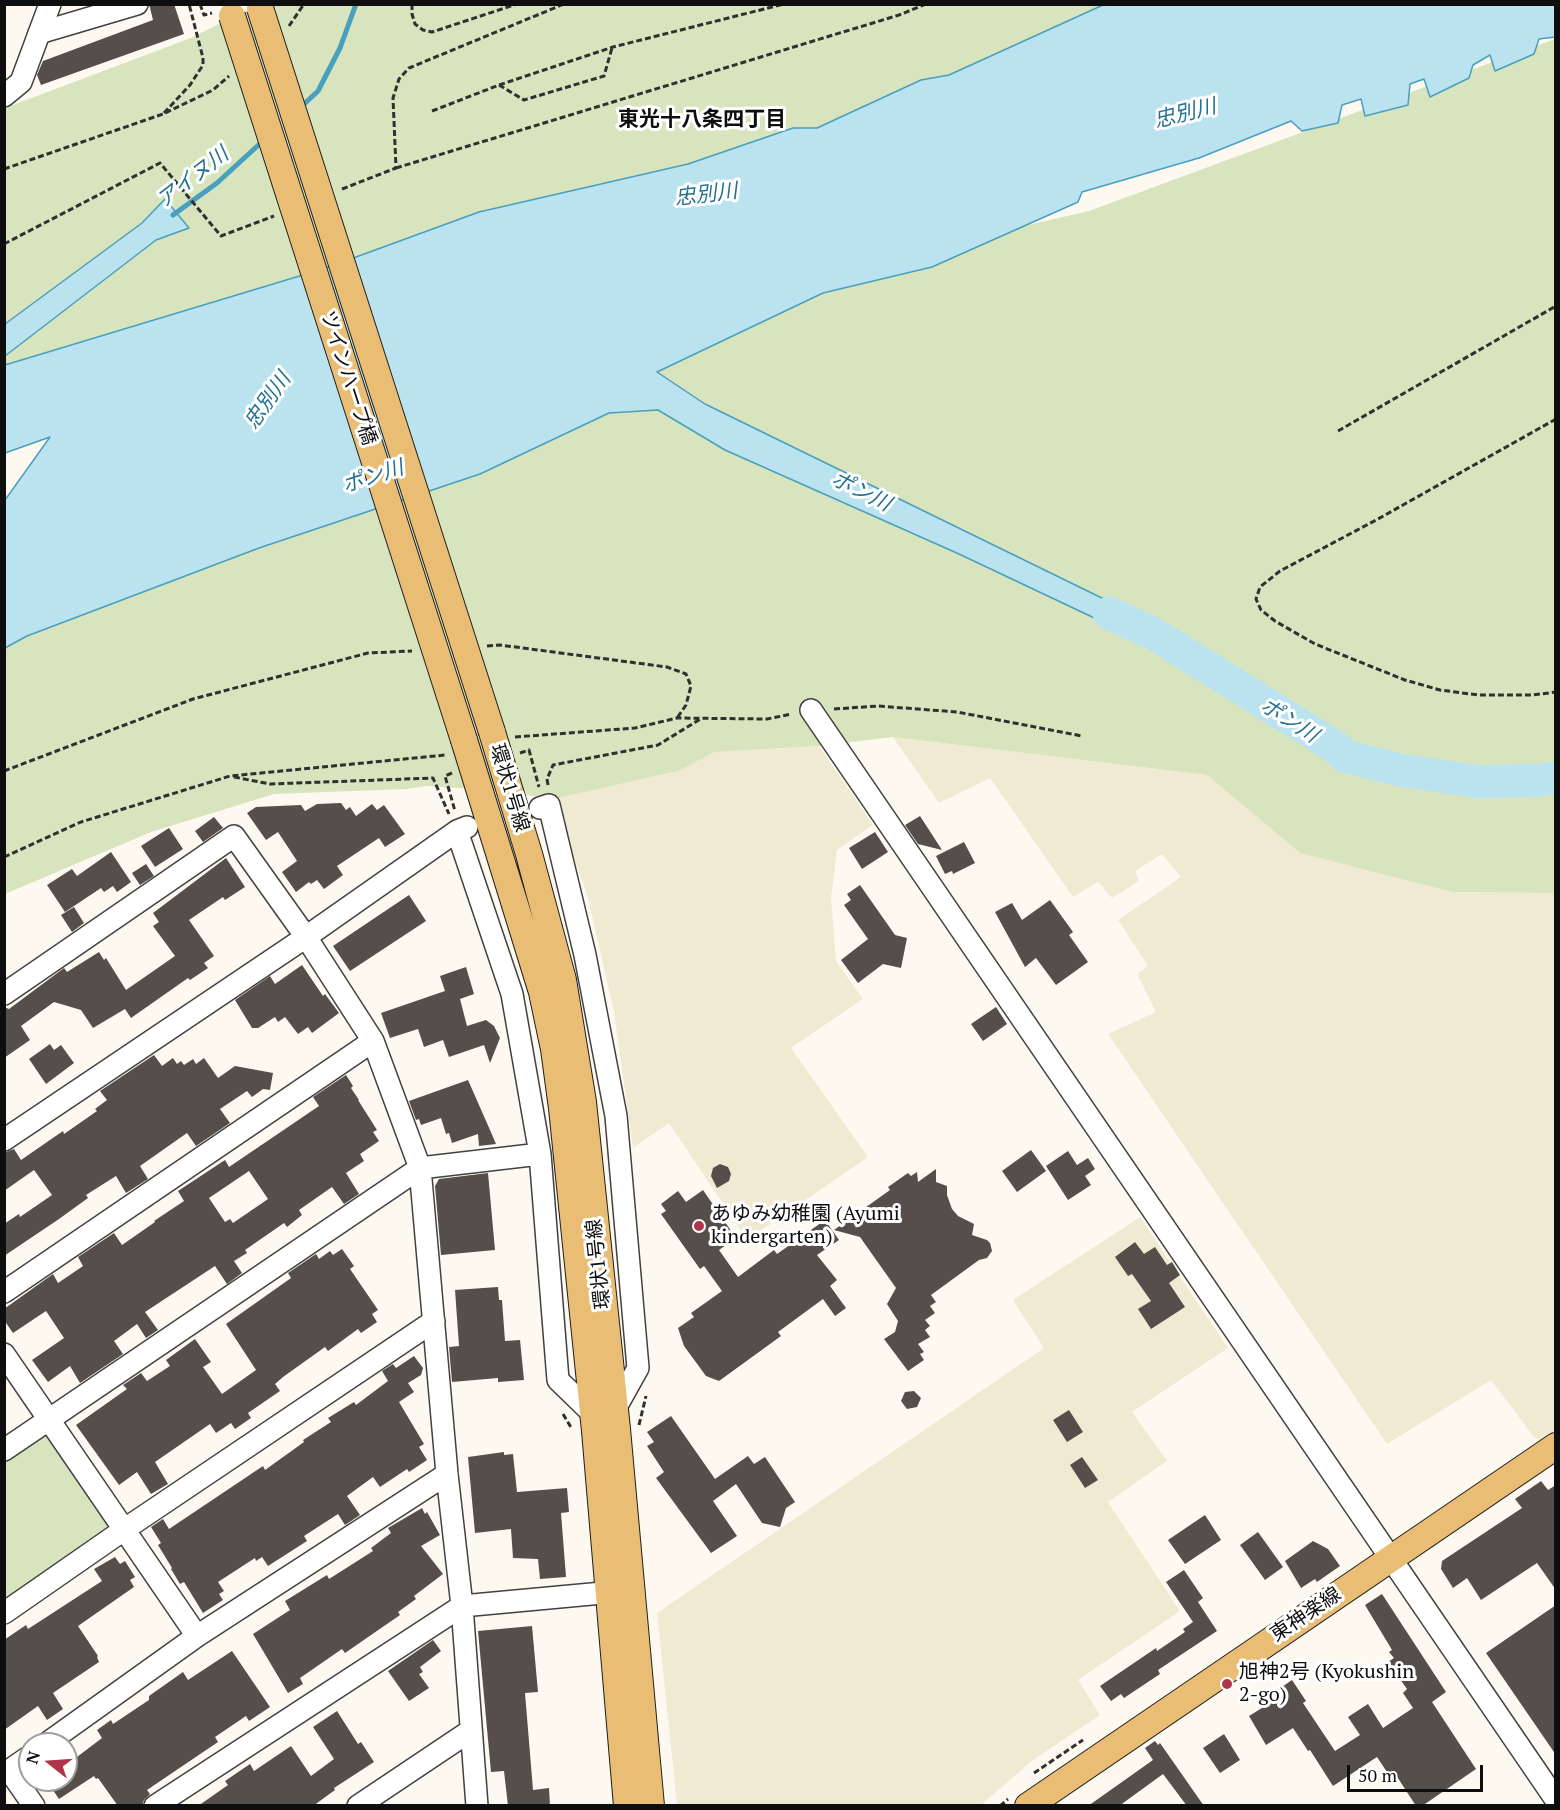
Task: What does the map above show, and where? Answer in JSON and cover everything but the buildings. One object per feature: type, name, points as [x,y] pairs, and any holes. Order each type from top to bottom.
[{"type":"main road","name":"ツインハープ橋","points":[[260,6],[492,732]]},
{"type":"main road","name":"ツインハープ橋","points":[[230,10],[458,747]]},
{"type":"main road","name":"環状1号線","points":[[492,732],[529,854],[563,980],[583,1102],[603,1412],[620,1592],[651,1806]]},
{"type":"main road","name":"環状1号線","points":[[458,747],[542,992],[554,1049],[603,1412]]},
{"type":"main road","name":"東神楽線","points":[[1028,1806],[1556,1446]]},
{"type":"main road","name":"環状1号線","points":[[620,1592],[627,1806]]},
{"type":"street","points":[[4,96],[21,82],[50,4]]},
{"type":"street","points":[[39,33],[137,4]]},
{"type":"street","points":[[811,710],[1556,1800]]},
{"type":"street","points":[[4,1140],[461,830],[513,994],[540,1154],[558,1380],[603,1412],[638,1368],[616,1116],[585,955],[544,806]]},
{"type":"street","points":[[4,994],[234,836],[306,937],[374,1041],[420,1168],[447,1474],[462,1605],[477,1806]]},
{"type":"street","points":[[4,1292],[374,1041]]},
{"type":"street","points":[[4,1450],[420,1168],[540,1154]]},
{"type":"street","points":[[4,1613],[434,1322]]},
{"type":"street","points":[[4,1354],[197,1636]]},
{"type":"street","points":[[63,1732],[197,1636],[447,1474]]},
{"type":"street","points":[[155,1806],[462,1605],[620,1592]]},
{"type":"street","points":[[358,1806],[470,1731]]},
{"type":"street","points":[[7,1772],[34,1806]]},
{"type":"path","points":[[4,169],[163,114],[190,84],[203,65],[189,4]]},
{"type":"path","points":[[200,4],[204,15]]},
{"type":"path","points":[[412,4],[415,24],[423,30],[432,32],[517,4]]},
{"type":"path","points":[[396,168],[393,98],[399,79],[409,68],[564,4]]},
{"type":"path","points":[[432,111],[499,85],[612,47],[784,4]]},
{"type":"path","points":[[341,190],[396,168],[876,22],[926,4]]},
{"type":"path","points":[[499,85],[524,100],[604,76],[612,47]]},
{"type":"path","points":[[4,244],[160,163],[221,236],[276,215]]},
{"type":"path","points":[[1338,431],[1556,306]]},
{"type":"path","points":[[1556,419],[1281,571],[1260,587],[1256,599],[1261,610],[1275,621],[1315,644],[1405,680],[1440,690],[1478,694],[1532,695],[1556,692]]},
{"type":"path","points":[[478,646],[500,645],[676,670],[686,674],[691,686],[686,705],[677,718]]},
{"type":"path","points":[[4,771],[193,699],[368,653],[412,651]]},
{"type":"path","points":[[544,806],[547,779],[553,765],[658,745],[703,717]]},
{"type":"path","points":[[4,857],[81,822],[230,776],[458,747]]},
{"type":"path","points":[[518,754],[529,750],[544,806]]},
{"type":"path","points":[[230,776],[270,784],[433,778],[461,830]]},
{"type":"path","points":[[445,776],[461,830]]},
{"type":"shaded area","points":[[893,737],[1207,775],[1300,853],[1452,892],[1555,893],[1555,1449],[1534,1437],[1491,1380],[1387,1444],[1108,1034],[1156,1012],[1137,974],[1148,966],[1118,920],[1181,877],[1162,854],[1135,871],[1139,881],[1112,898],[1098,882],[1073,897],[990,778],[939,803]]},
{"type":"shaded area","points":[[819,746],[873,825],[837,850],[831,898],[836,961],[863,999],[791,1048],[868,1157],[747,1240],[669,1123],[633,1148],[614,1012],[588,898],[554,799],[678,771],[715,752]]},
{"type":"shaded area","points":[[1140,1217],[1228,1348],[1132,1412],[1167,1461],[1108,1502],[1180,1611],[1078,1680],[1100,1715],[1033,1760],[981,1805],[677,1805],[657,1613],[1044,1348],[1013,1300]]},
{"type":"green space","points":[[257,5],[1103,5],[949,75],[921,80],[817,128],[793,128],[688,164],[479,212],[326,268],[5,365],[5,108],[191,38]]},
{"type":"green space","points":[[1555,39],[1555,893],[1452,892],[1300,853],[1207,775],[893,737],[819,746],[715,752],[678,771],[554,799],[492,790],[426,786],[407,789],[274,794],[151,832],[5,894],[5,648],[27,636],[259,548],[402,499],[763,286],[1089,211]]},
{"type":"green space","points":[[50,1419],[125,1529],[5,1613],[5,1450]]},
{"type":"water","name":"忠別川","points":[[1103,5],[1555,5],[1555,37],[1539,39],[1534,54],[1495,71],[1490,55],[1473,65],[1469,78],[1430,97],[1424,79],[1410,84],[1408,105],[1365,116],[1361,99],[1342,105],[1338,123],[1302,131],[1291,121],[1199,158],[1082,192],[1078,202],[932,267],[823,293],[657,372],[705,404],[1155,624],[1143,641],[959,554],[725,450],[658,410],[609,413],[480,474],[259,548],[27,636],[5,648],[5,500],[50,437],[5,453],[5,365],[326,268],[479,212],[688,164],[793,128],[817,128],[921,80],[949,75]]},
{"type":"water","points":[[165,199],[189,228],[156,240],[5,356],[5,324],[142,223]]},
{"type":"waterway","name":"アイヌ川","points":[[301,107],[318,91],[340,48],[356,4]]},
{"type":"waterway","name":"アイヌ川","points":[[173,215],[217,183],[265,139]]},
{"type":"waterway","name":"ポン川","points":[[1109,613],[1154,634],[1337,748],[1344,756],[1400,770],[1480,782],[1556,778]]},
{"type":"place","name":"あゆみ幼稚園 (Ayumi kindergarten)","points":[[699,1226]]},
{"type":"place","name":"旭神2号 (Kyokushin 2-go)","points":[[1227,1684]]},
{"type":"district","name":"東光十八条四丁目","points":[[702,120]]}]
